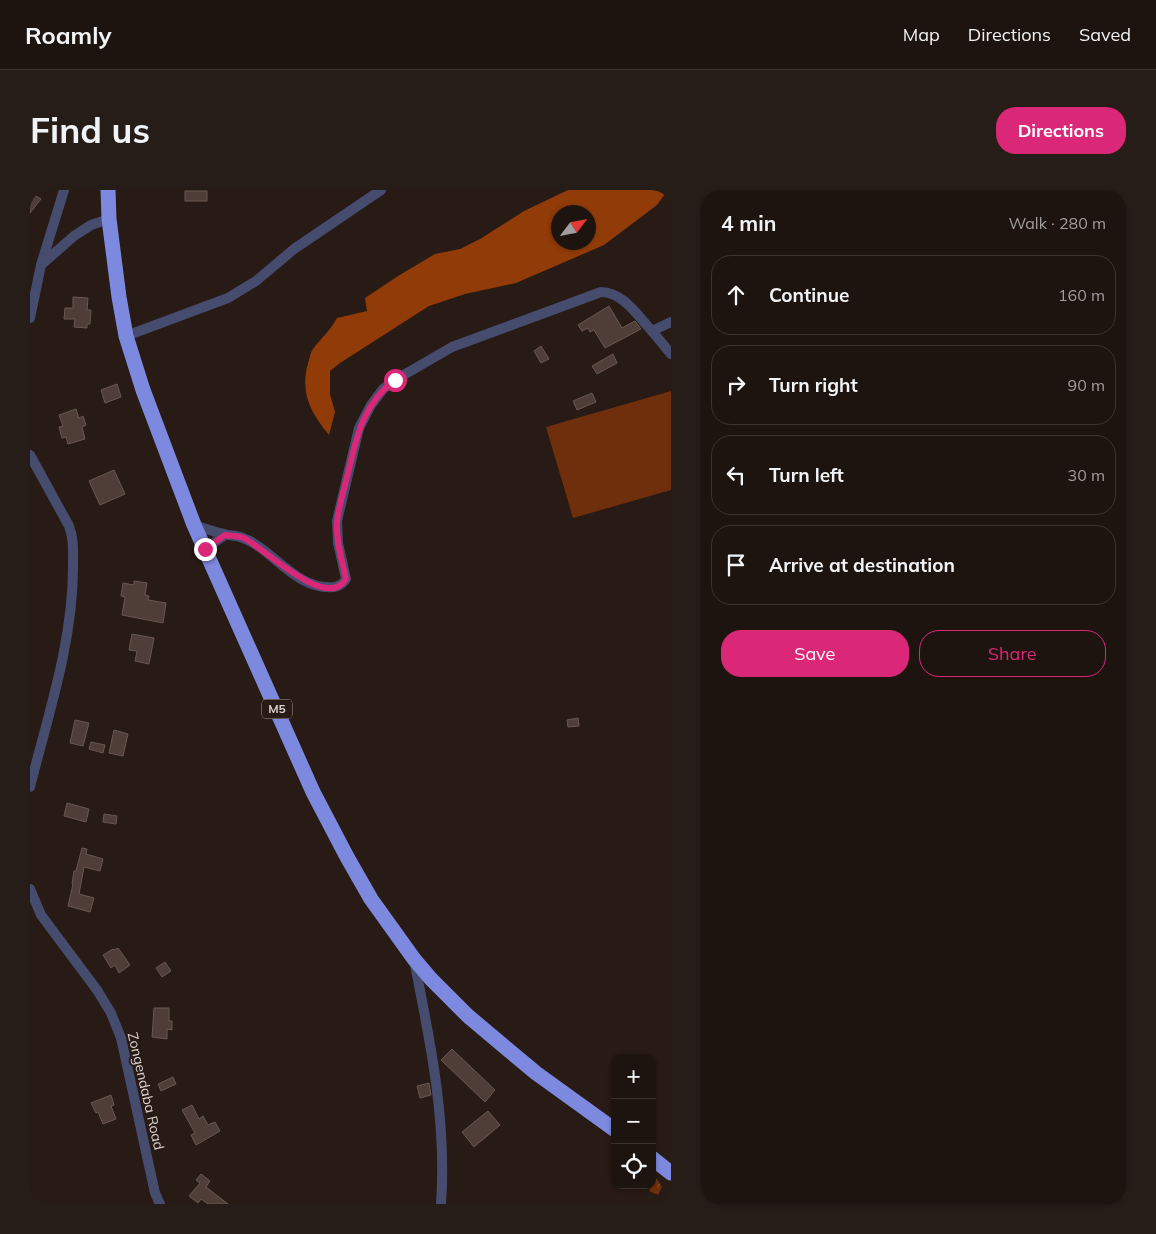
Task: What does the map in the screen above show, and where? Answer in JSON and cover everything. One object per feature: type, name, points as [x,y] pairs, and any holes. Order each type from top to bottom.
[{"type":"highway","name":"M5","points":[[108,190],[108,219],[119,297],[126,336],[142,390],[194,525],[318,800],[347,857],[371,899],[414,960],[468,1016],[536,1073],[611,1127]]},
{"type":"highway","points":[[656,1161],[671,1173]]},
{"type":"street","points":[[30,318],[41,265],[64,190]]},
{"type":"street","points":[[126,336],[228,298],[256,281],[294,249],[381,190]]},
{"type":"street","points":[[41,265],[74,236],[91,225],[108,219]]},
{"type":"street","points":[[194,525],[225,535],[243,538],[292,573],[314,585],[337,587],[344,584],[346,579],[338,543],[337,521],[359,428],[370,405],[383,389],[395,380],[452,347],[602,292],[611,292],[620,296],[652,330],[671,354]]},
{"type":"street","points":[[652,330],[671,322]]},
{"type":"street","points":[[30,456],[69,526],[73,537],[73,590],[65,649],[30,787]]},
{"type":"street","points":[[205,549],[225,535]]},
{"type":"street","name":"Zongendaba Road","points":[[30,888],[41,915],[97,990],[111,1013],[121,1038],[155,1193],[160,1204]]},
{"type":"street","points":[[414,960],[433,1052],[438,1092],[442,1160],[441,1204]]},
{"type":"green space","points":[[671,391],[671,490],[573,518],[546,427]]},
{"type":"green space","points":[[657,1179],[662,1187],[658,1195],[649,1191],[650,1189],[656,1189]]},
{"type":"shaded area","points":[[568,190],[668,190],[657,205],[604,245],[596,248],[596,205],[551,205],[551,250],[592,250],[516,283],[465,294],[429,306],[340,363],[330,371],[330,394],[335,412],[329,435],[308,402],[305,384],[312,351],[337,318],[367,311],[365,298],[435,254],[460,249],[480,239],[524,211]]},
{"type":"building","points":[[185,191],[207,191],[207,201],[185,201]]},
{"type":"building","points":[[30,192],[41,199],[30,213]]},
{"type":"building","points":[[73,297],[88,298],[87,310],[91,310],[90,324],[87,324],[87,328],[74,327],[75,319],[64,319],[65,308],[73,308]]},
{"type":"building","points":[[609,306],[622,328],[635,321],[641,329],[605,348],[594,330],[590,332],[588,328],[582,331],[578,325]]},
{"type":"building","points":[[541,346],[549,359],[541,363],[534,351]]},
{"type":"building","points":[[613,354],[617,363],[597,374],[592,366]]},
{"type":"building","points":[[117,384],[121,397],[105,403],[101,390]]},
{"type":"building","points":[[592,393],[596,402],[577,410],[573,401]]},
{"type":"building","points":[[76,409],[79,418],[83,416],[86,425],[82,427],[85,439],[68,444],[66,437],[62,438],[59,427],[63,426],[59,415]]},
{"type":"building","points":[[114,470],[125,494],[100,505],[89,481]]},
{"type":"building","points":[[134,581],[147,583],[145,595],[149,596],[148,600],[166,603],[163,623],[122,615],[125,597],[121,596],[123,583],[134,585]]},
{"type":"building","points":[[132,634],[154,638],[149,664],[135,661],[137,651],[129,650]]},
{"type":"building","points":[[578,718],[579,726],[568,727],[567,720]]},
{"type":"building","points":[[75,720],[89,723],[83,746],[70,743]]},
{"type":"building","points":[[114,730],[128,734],[123,756],[109,753]]},
{"type":"building","points":[[91,742],[105,745],[103,753],[89,749]]},
{"type":"building","points":[[67,803],[89,809],[86,822],[64,816]]},
{"type":"building","points":[[104,814],[117,816],[116,824],[103,822]]},
{"type":"building","points":[[82,848],[87,849],[86,854],[103,859],[100,871],[84,867],[79,894],[94,898],[90,912],[68,906],[74,871],[76,871]]},
{"type":"building","points":[[118,948],[130,965],[119,973],[115,965],[111,968],[103,955]]},
{"type":"building","points":[[165,962],[171,971],[162,977],[156,968]]},
{"type":"building","points":[[154,1008],[169,1008],[169,1021],[172,1021],[172,1030],[167,1029],[167,1039],[152,1037]]},
{"type":"building","points":[[452,1049],[495,1090],[485,1102],[441,1060]]},
{"type":"building","points":[[173,1077],[176,1084],[161,1091],[158,1084]]},
{"type":"building","points":[[429,1083],[431,1095],[420,1098],[417,1086]]},
{"type":"building","points":[[111,1095],[114,1105],[111,1106],[116,1119],[103,1124],[98,1112],[96,1113],[91,1103]]},
{"type":"building","points":[[192,1105],[199,1119],[203,1116],[208,1125],[215,1122],[220,1131],[196,1145],[191,1135],[195,1133],[182,1110]]},
{"type":"building","points":[[488,1111],[500,1125],[474,1147],[462,1132]]},
{"type":"building","points":[[201,1174],[210,1181],[206,1187],[228,1204],[208,1204],[201,1199],[198,1203],[189,1196],[200,1183],[196,1180]]},
{"type":"route","points":[[205,549],[225,535],[243,538],[292,573],[314,585],[337,587],[344,584],[346,579],[338,543],[337,521],[359,428],[370,405],[383,389],[395,380]]}]
